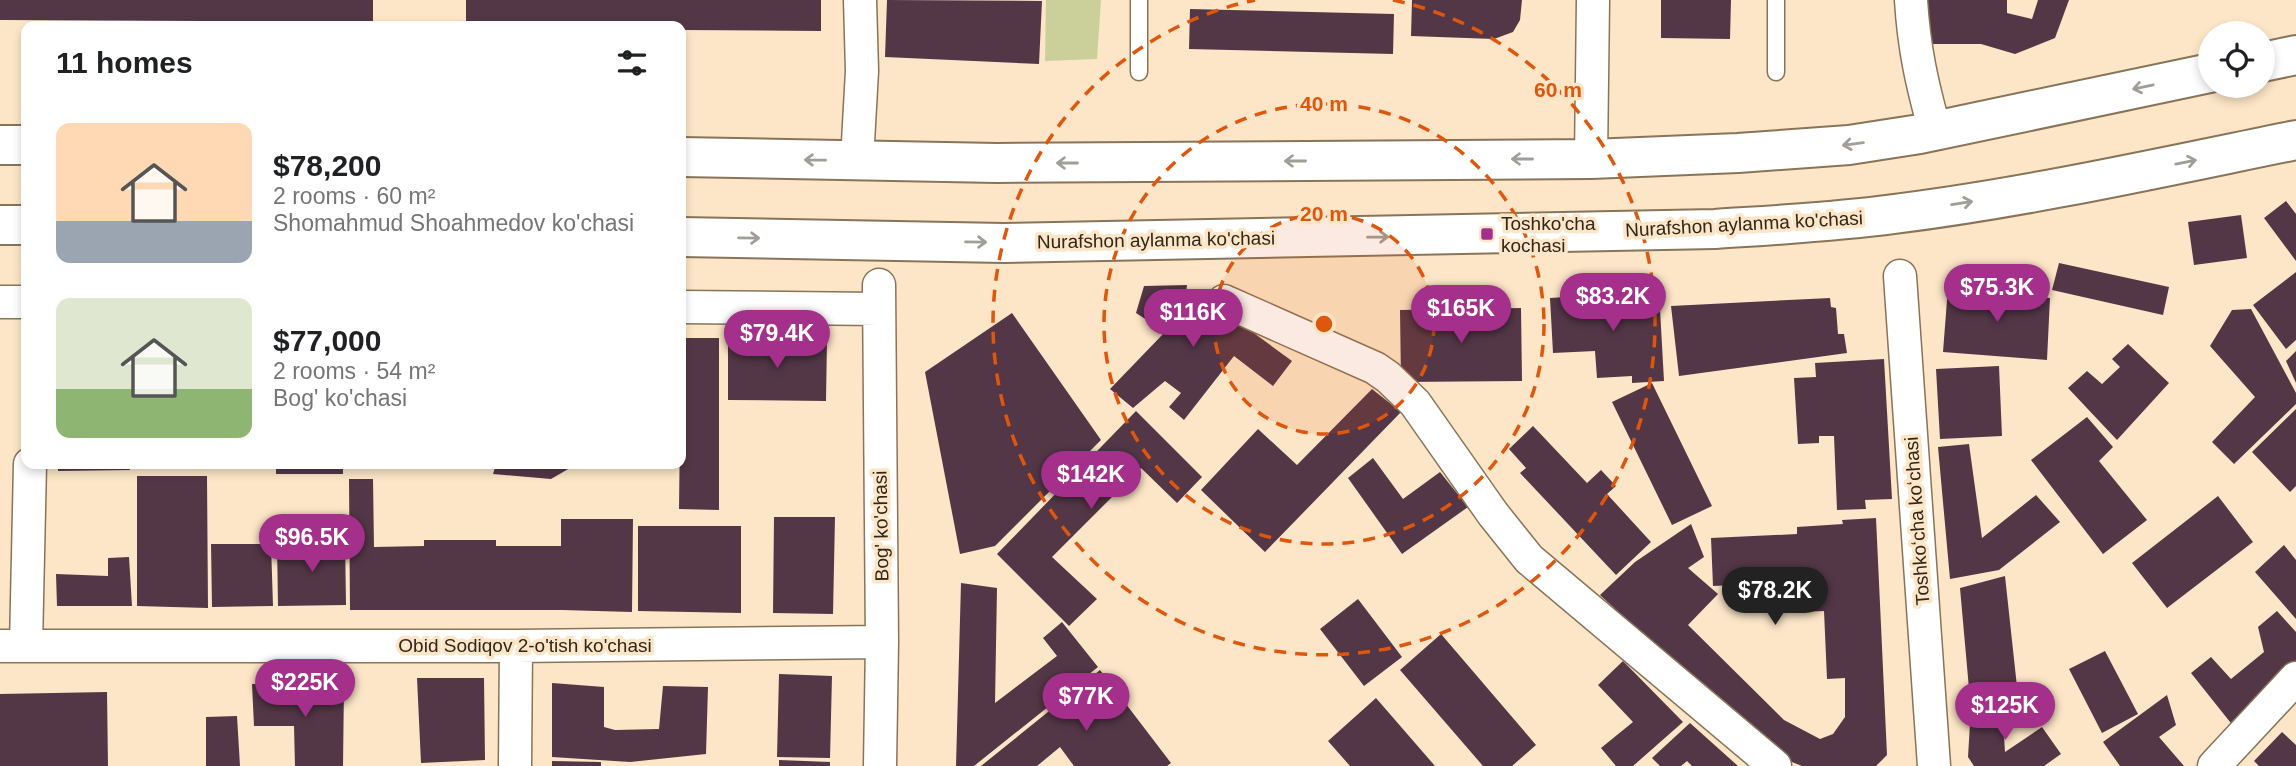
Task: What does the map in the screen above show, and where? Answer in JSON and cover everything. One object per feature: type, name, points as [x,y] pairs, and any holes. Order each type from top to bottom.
[{"type":"main road","points":[[2275,59],[2296,55]]},
{"type":"main road","points":[[686,157],[997,163],[1591,159],[1738,153],[1849,145],[1935,131],[2198,76]]},
{"type":"main road","name":"Nurafshon aylanma ko'chasi","points":[[686,237],[1004,243],[1751,227],[1895,214],[1980,201],[2064,187],[2296,140]]},
{"type":"main road","points":[[0,145],[21,145]]},
{"type":"main road","points":[[0,225],[21,225]]},
{"type":"street","points":[[857,160],[862,71],[860,0]]},
{"type":"street","points":[[1591,159],[1593,0]]},
{"type":"street","points":[[1911,0],[1918,70],[1935,131]]},
{"type":"street","name":"Toshkoʻcha koʻchasi","points":[[1900,276],[1934,766]]},
{"type":"street","name":"Bog' ko'chasi","points":[[686,307],[879,297],[882,642],[880,766]]},
{"type":"street","points":[[1224,301],[1388,377],[1415,403],[1493,514],[1529,559],[1775,766]]},
{"type":"street","points":[[0,302],[21,302]]},
{"type":"street","points":[[13,646],[30,469]]},
{"type":"street","name":"Obid Sodiqov 2-o'tish ko'chasi","points":[[13,646],[516,646],[882,642]]},
{"type":"street","points":[[515,766],[516,646]]},
{"type":"street","points":[[2214,766],[2296,678]]},
{"type":"lane","points":[[1139,0],[1139,72]]},
{"type":"lane","points":[[1776,0],[1776,72]]},
{"type":"green space","points":[[1046,0],[1101,0],[1097,59],[1045,61]]},
{"type":"building","points":[[0,0],[373,0],[373,21],[0,20]]},
{"type":"building","points":[[466,0],[821,0],[821,31],[686,30],[686,21],[466,21]]},
{"type":"building","points":[[887,0],[1042,1],[1039,64],[885,57]]},
{"type":"building","points":[[1412,0],[1522,0],[1520,20],[1513,32],[1494,39],[1411,36]]},
{"type":"building","points":[[1661,0],[1731,0],[1730,39],[1661,38]]},
{"type":"building","points":[[1927,0],[2007,0],[2007,13],[2032,19],[2038,0],[2069,0],[2055,38],[2015,54],[1981,44],[1929,44]]},
{"type":"building","points":[[1190,9],[1394,14],[1393,54],[1189,49]]},
{"type":"building","points":[[2286,201],[2296,214],[2296,261],[2264,218]]},
{"type":"building","points":[[2241,215],[2247,258],[2194,265],[2188,222]]},
{"type":"building","points":[[2059,263],[2169,287],[2163,315],[2052,290]]},
{"type":"building","points":[[2296,272],[2296,340],[2286,349],[2253,305]]},
{"type":"building","points":[[1187,285],[1186,293],[1236,320],[1292,361],[1273,386],[1234,356],[1184,420],[1169,407],[1181,393],[1165,381],[1133,408],[1110,389],[1165,332],[1136,313],[1144,286]]},
{"type":"building","points":[[1948,287],[2050,298],[2047,360],[1943,352]]},
{"type":"building","points":[[1659,291],[1664,381],[1632,383],[1632,376],[1597,378],[1595,351],[1553,353],[1550,298]]},
{"type":"building","points":[[1830,298],[1831,307],[1836,308],[1838,334],[1844,334],[1847,353],[1679,376],[1671,306]]},
{"type":"building","points":[[1521,308],[1522,381],[1401,382],[1400,310]]},
{"type":"building","points":[[2251,309],[2296,393],[2296,404],[2234,464],[2212,442],[2255,397],[2210,346],[2232,310]]},
{"type":"building","points":[[1012,313],[1101,440],[995,546],[960,554],[925,372]]},
{"type":"building","points":[[686,338],[719,338],[719,510],[679,509],[679,469],[686,469]]},
{"type":"building","points":[[728,339],[827,340],[826,401],[728,400]]},
{"type":"building","points":[[2128,344],[2169,383],[2117,440],[2068,388],[2087,371],[2102,384],[2120,367],[2112,359]]},
{"type":"building","points":[[2296,351],[2296,383],[2286,361]]},
{"type":"building","points":[[1884,359],[1892,499],[1865,500],[1866,509],[1837,510],[1834,436],[1819,436],[1819,443],[1798,444],[1794,378],[1816,377],[1815,363]]},
{"type":"building","points":[[1999,366],[2002,436],[1940,439],[1936,369]]},
{"type":"building","points":[[1652,383],[1712,506],[1672,525],[1612,402]]},
{"type":"building","points":[[1372,389],[1401,412],[1265,552],[1201,490],[1258,429],[1297,465]]},
{"type":"building","points":[[2296,409],[2296,486],[2290,492],[2252,452]]},
{"type":"building","points":[[1136,411],[1202,477],[1177,503],[1141,468],[1052,557],[1097,599],[1069,626],[997,554]]},
{"type":"building","points":[[2087,417],[2113,447],[2099,461],[2147,520],[2103,554],[2031,460]]},
{"type":"building","points":[[1533,426],[1587,483],[1601,470],[1616,486],[1607,494],[1651,542],[1616,575],[1520,473],[1526,468],[1509,449]]},
{"type":"building","points":[[1969,444],[1982,538],[2036,495],[2060,522],[1999,570],[1950,579],[1938,447]]},
{"type":"building","points":[[1373,458],[1403,499],[1440,472],[1468,507],[1402,554],[1348,478]]},
{"type":"building","points":[[58,469],[130,470],[58,471]]},
{"type":"building","points":[[276,469],[343,469],[343,474],[276,474]]},
{"type":"building","points":[[494,469],[568,469],[551,479],[493,474]]},
{"type":"building","points":[[137,476],[207,476],[208,608],[137,606]]},
{"type":"building","points":[[349,479],[373,479],[374,547],[424,546],[424,540],[496,540],[496,546],[561,546],[561,519],[633,519],[632,612],[350,610]]},
{"type":"building","points":[[2218,496],[2253,542],[2167,608],[2132,563]]},
{"type":"building","points":[[774,517],[835,517],[833,614],[773,613]]},
{"type":"building","points":[[1876,518],[1887,755],[1876,766],[1802,766],[1774,755],[1600,595],[1635,562],[1691,524],[1704,557],[1688,568],[1718,594],[1688,625],[1784,720],[1820,739],[1833,734],[1845,717],[1845,678],[1827,679],[1824,611],[1800,612],[1799,582],[1713,586],[1711,538],[1797,534],[1797,527],[1843,524],[1842,520]]},
{"type":"building","points":[[638,526],[741,526],[741,613],[638,611]]},
{"type":"building","points":[[345,541],[346,605],[278,606],[277,542]]},
{"type":"building","points":[[211,544],[271,544],[273,606],[212,607]]},
{"type":"building","points":[[2284,545],[2296,560],[2296,619],[2255,572]]},
{"type":"building","points":[[129,557],[132,606],[57,606],[56,574],[108,576],[108,558]]},
{"type":"building","points":[[2005,576],[2018,696],[1970,700],[1960,588]]},
{"type":"building","points":[[961,583],[997,588],[995,703],[1057,656],[1043,638],[1062,622],[1098,667],[974,766],[956,766]]},
{"type":"building","points":[[1358,599],[1402,657],[1364,686],[1320,629]]},
{"type":"building","points":[[2277,611],[2296,632],[2296,662],[2234,727],[2191,673],[2211,657],[2231,679],[2264,652],[2258,627]]},
{"type":"building","points":[[1441,634],[1536,745],[1512,766],[1483,766],[1400,670]]},
{"type":"building","points":[[2105,651],[2138,714],[2102,733],[2069,669]]},
{"type":"building","points":[[1623,661],[1683,722],[1633,766],[1616,766],[1601,748],[1633,722],[1598,685]]},
{"type":"building","points":[[1100,670],[1171,763],[1167,766],[1074,766],[1060,747],[1037,766],[981,766]]},
{"type":"building","points":[[779,674],[832,676],[830,758],[777,757]]},
{"type":"building","points":[[417,678],[484,678],[485,760],[421,763]]},
{"type":"building","points":[[552,683],[604,687],[604,727],[615,730],[659,729],[663,686],[708,687],[706,754],[630,762],[552,757]]},
{"type":"building","points":[[252,684],[344,685],[343,766],[295,766],[294,726],[254,726]]},
{"type":"building","points":[[107,692],[108,766],[0,766],[0,694]]},
{"type":"building","points":[[2167,695],[2176,725],[2159,737],[2184,766],[2120,766],[2103,742]]},
{"type":"building","points":[[1376,698],[1435,766],[1350,766],[1328,741]]},
{"type":"building","points":[[2002,703],[2005,752],[2042,727],[2061,754],[2044,766],[1974,766],[1968,757],[1971,707]]},
{"type":"building","points":[[237,716],[240,766],[206,766],[206,717]]},
{"type":"building","points":[[1690,723],[1738,766],[1692,766],[1687,761],[1681,766],[1660,766],[1652,758]]},
{"type":"building","points":[[2282,732],[2296,745],[2296,766],[2259,766],[2254,761]]},
{"type":"building","points":[[779,760],[830,762],[830,766],[779,766]]},
{"type":"building","points":[[552,761],[601,762],[601,766],[552,766]]},
{"type":"place","name":"Toshko'cha kochasi","points":[[1487,234]]}]
